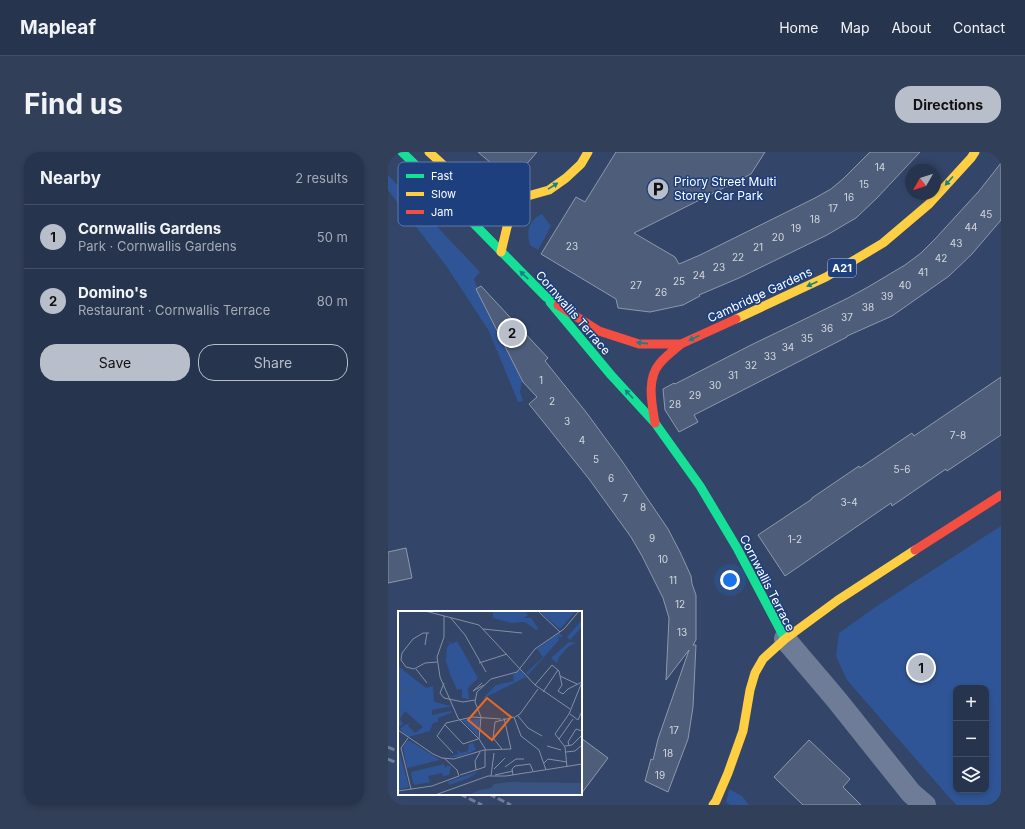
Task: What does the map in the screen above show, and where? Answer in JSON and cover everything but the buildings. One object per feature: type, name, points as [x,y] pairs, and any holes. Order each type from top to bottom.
[{"type":"main road","name":"Cornwallis Terrace","points":[[402,152],[412,162]]},
{"type":"main road","points":[[430,152],[440,162]]},
{"type":"main road","points":[[530,195],[549,190],[566,178],[581,164],[588,152]]},
{"type":"main road","name":"Cambridge Gardens","points":[[546,297],[599,331],[639,344],[681,344],[826,277],[883,243],[929,204],[975,152]]},
{"type":"main road","name":"Cornwallis Terrace","points":[[476,226],[546,297],[606,370],[655,423],[700,486],[737,548],[785,639],[763,659],[755,673],[750,690],[743,731],[728,773],[713,805]]},
{"type":"main road","points":[[501,252],[507,226]]},
{"type":"main road","name":"Cornwallis Terrace","points":[[655,423],[651,402],[652,379],[658,365],[681,344]]},
{"type":"main road","points":[[785,639],[838,600],[1001,495]]},
{"type":"street","points":[[785,639],[836,699],[911,793],[925,805]]},
{"type":"shaded area","points":[[388,175],[398,186],[398,203],[388,190]]},
{"type":"shaded area","points":[[542,214],[551,226],[538,250],[530,245],[528,235],[531,223]]},
{"type":"shaded area","points":[[416,226],[436,226],[480,272],[474,279],[484,306],[522,381],[520,392],[523,401],[518,402],[489,331],[447,267]]},
{"type":"shaded area","points":[[1001,526],[1001,805],[957,805],[948,796],[847,680],[836,656],[839,633],[877,606]]},
{"type":"shaded area","points":[[729,789],[742,796],[749,805],[730,805],[726,802]]},
{"type":"railway","points":[[388,747],[398,752]]},
{"type":"railway","points":[[388,759],[398,764]]},
{"type":"railway","points":[[462,795],[482,805]]},
{"type":"railway","points":[[491,795],[511,805]]},
{"type":"traffic: fast","points":[[402,152],[412,162]]},
{"type":"traffic: fast","points":[[476,226],[546,297],[558,305]]},
{"type":"traffic: fast","points":[[550,302],[611,375],[655,423],[700,486],[737,548],[785,639]]},
{"type":"traffic: slow","points":[[429,152],[440,162]]},
{"type":"traffic: slow","points":[[530,195],[549,190],[566,178],[581,164],[588,152]]},
{"type":"traffic: slow","points":[[736,319],[826,277],[883,243],[929,204],[975,152]]},
{"type":"traffic: slow","points":[[501,252],[507,226]]},
{"type":"traffic: slow","points":[[713,805],[728,773],[743,731],[750,690],[755,673],[763,659],[785,639],[838,600],[915,550]]},
{"type":"traffic: jam","points":[[558,305],[599,331],[639,344],[681,344],[736,319]]},
{"type":"traffic: jam","points":[[655,423],[651,392],[653,376],[660,363],[667,355],[681,344]]},
{"type":"traffic: jam","points":[[915,550],[1001,495]]},
{"type":"place","name":"Priory Street Multi Storey Car Park","points":[[658,189]]},
{"type":"place","name":"Domino's","points":[[512,333]]},
{"type":"place","name":"Cornwallis Gardens","points":[[921,668]]}]
